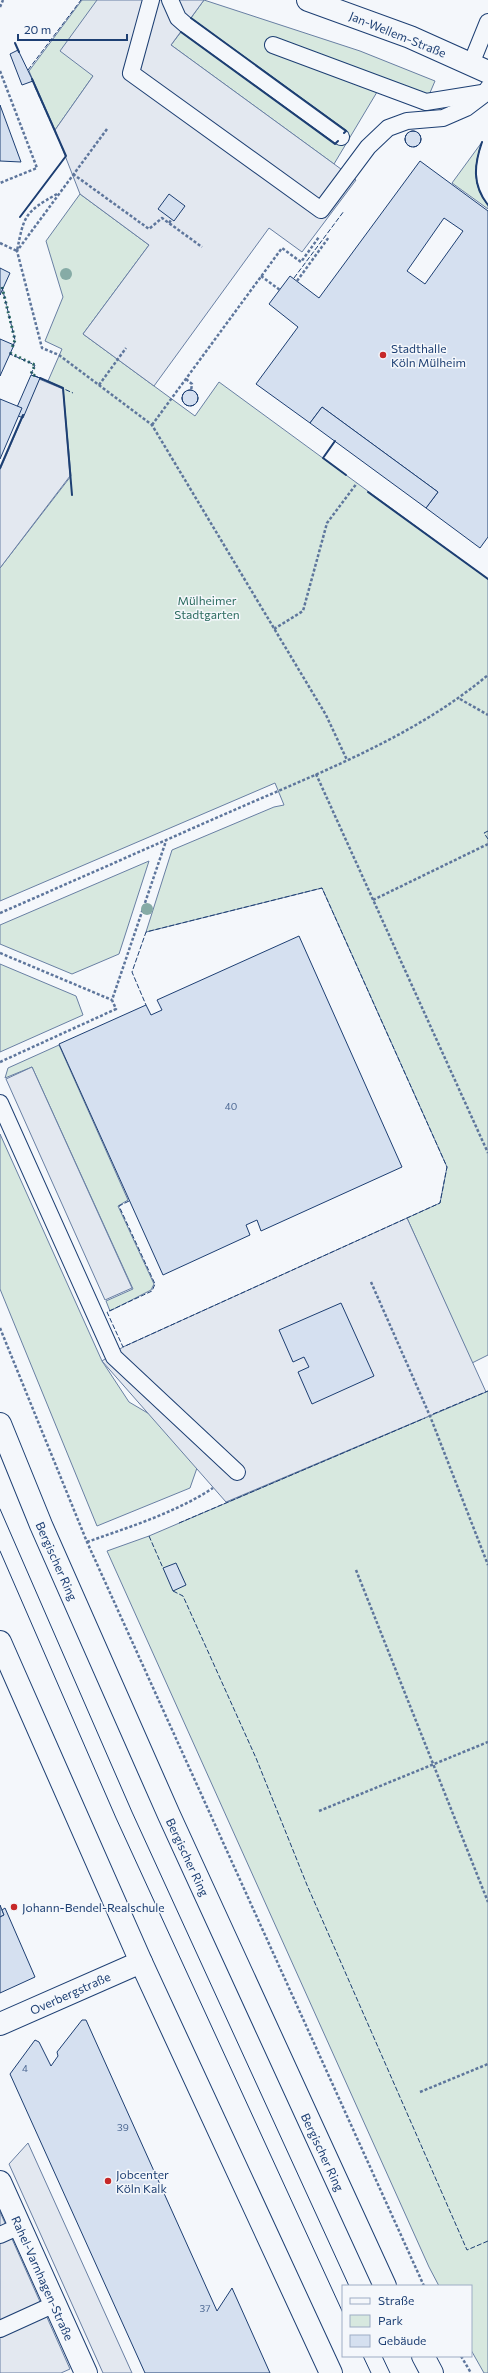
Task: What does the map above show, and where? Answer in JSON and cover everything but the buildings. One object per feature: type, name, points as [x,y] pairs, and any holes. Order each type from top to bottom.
[{"type":"main road","name":"Jan-Wellem-Straße","points":[[308,0],[410,37],[483,79]]},
{"type":"main road","name":"Bergischer Ring","points":[[0,1424],[41,1525],[169,1815],[385,2285]]},
{"type":"main road","points":[[0,1642],[141,1962],[331,2373]]},
{"type":"main road","name":"Overbergstraße","points":[[0,2024],[141,1962]]},
{"type":"main road","name":"Rahel-Varnhagen-Straße","points":[[0,2182],[86,2373]]},
{"type":"main road","points":[[424,2357],[432,2373]]},
{"type":"lane","points":[[151,0],[131,73],[321,210],[368,147],[388,128],[407,121],[443,118],[466,108],[483,79],[488,22]]},
{"type":"lane","points":[[170,0],[178,18],[186,25],[341,137]]},
{"type":"lane","points":[[273,45],[426,102],[483,79]]},
{"type":"lane","points":[[0,1103],[114,1357],[237,1472]]},
{"type":"lane","points":[[0,2235],[20,2226]]},
{"type":"lane","points":[[0,2329],[55,2304]]},
{"type":"path","points":[[0,6],[3,0]]},
{"type":"path","points":[[0,71],[37,168],[0,182]]},
{"type":"path","points":[[17,251],[107,130]]},
{"type":"path","points":[[73,174],[149,229],[162,218],[202,247]]},
{"type":"path","points":[[59,193],[33,207],[23,222],[17,251],[42,348],[59,355],[152,425],[326,715],[347,760]]},
{"type":"path","points":[[169,223],[172,219]]},
{"type":"path","points":[[152,425],[282,248],[301,262],[322,233]]},
{"type":"path","points":[[297,281],[332,233]]},
{"type":"path","points":[[0,243],[17,251]]},
{"type":"path","points":[[261,276],[280,290]]},
{"type":"path","points":[[99,385],[126,348]]},
{"type":"path","points":[[186,379],[192,384],[191,391]]},
{"type":"path","points":[[274,629],[302,611],[327,523],[357,483]]},
{"type":"path","points":[[0,913],[316,774],[405,732],[460,699],[488,674]]},
{"type":"path","points":[[460,699],[488,715]]},
{"type":"path","points":[[316,774],[488,1153]]},
{"type":"path","points":[[0,1062],[116,1009],[112,1000],[166,840]]},
{"type":"path","points":[[373,900],[488,844]]},
{"type":"path","points":[[0,953],[112,1000]]},
{"type":"path","points":[[371,1282],[430,1416],[488,1565]]},
{"type":"path","points":[[0,1328],[87,1542],[424,2285]]},
{"type":"path","points":[[87,1542],[143,1522],[201,1496],[237,1472]]},
{"type":"path","points":[[356,1570],[488,1902]]},
{"type":"path","points":[[319,1811],[488,1742]]},
{"type":"path","points":[[420,2092],[488,2064]]},
{"type":"path","points":[[462,2357],[471,2373]]},
{"type":"green space","points":[[82,0],[97,0],[93,76],[55,130],[29,71]]},
{"type":"green space","points":[[204,0],[360,51],[435,81],[429,95],[278,39],[268,51],[377,92],[334,164],[171,45],[181,32],[335,144],[346,131],[191,18]]},
{"type":"green space","points":[[482,142],[477,159],[476,175],[479,190],[488,205],[488,209],[452,183]]},
{"type":"green space","name":"Mülheimer Stadtgarten","points":[[80,194],[149,245],[83,334],[195,416],[219,382],[488,579],[488,1355],[472,1363],[407,1218],[440,1203],[447,1167],[322,888],[146,932],[172,850],[274,807],[284,805],[275,783],[0,901],[0,568],[71,476],[63,388],[48,381],[62,349],[45,341],[63,297],[46,241]]},
{"type":"green space","points":[[149,861],[119,954],[72,974],[0,944],[0,925]]},
{"type":"green space","points":[[0,964],[76,996],[83,1015],[0,1052]]},
{"type":"green space","points":[[59,1045],[128,1200],[118,1206],[154,1284],[151,1290],[110,1311],[106,1301],[133,1289],[32,1067],[5,1078],[8,1068]]},
{"type":"green space","points":[[0,1134],[102,1361],[129,1402],[185,1435],[198,1465],[190,1488],[97,1526],[0,1289]]},
{"type":"green space","points":[[488,1391],[488,2373],[484,2373],[472,2352],[472,2285],[438,2285],[429,2267],[107,1551],[149,1536]]},
{"type":"shaded area","points":[[97,0],[204,0],[171,45],[356,180],[302,252],[269,228],[154,386],[83,334],[149,245],[80,194],[55,130],[93,76],[60,51]]},
{"type":"shaded area","points":[[39,379],[63,389],[70,476],[0,568],[0,470]]},
{"type":"shaded area","points":[[32,1067],[132,1288],[105,1300],[6,1079]]},
{"type":"shaded area","points":[[407,1218],[486,1392],[226,1502],[102,1361],[123,1347]]},
{"type":"shaded area","points":[[28,2143],[132,2373],[103,2373],[9,2164]]},
{"type":"shaded area","points":[[0,2212],[70,2369],[61,2373],[0,2373]]},
{"type":"tram line","points":[[0,1509],[132,1812],[349,2285]]},
{"type":"tram line","points":[[0,1551],[116,1818],[342,2311]]},
{"type":"tram line","points":[[363,2357],[371,2373]]},
{"type":"tram line","points":[[382,2357],[390,2373]]},
{"type":"hedge","points":[[2,287],[15,340],[12,348]]},
{"type":"hedge","points":[[10,353],[35,365],[31,374],[36,376]]},
{"type":"fence","points":[[28,70],[81,0]]},
{"type":"fence","points":[[20,217],[66,156],[35,87]]},
{"type":"fence","points":[[413,131],[420,136],[421,139],[416,146],[413,147],[406,142],[405,139],[410,132],[413,131]]},
{"type":"fence","points":[[482,142],[477,159],[476,175],[479,190],[488,205]]},
{"type":"fence","points":[[294,278],[344,211]]},
{"type":"fence","points":[[2,287],[15,340],[13,347]]},
{"type":"fence","points":[[10,352],[10,354],[35,365],[31,374],[73,393]]},
{"type":"fence","points":[[190,390],[197,395],[198,398],[193,405],[190,406],[183,401],[182,398],[187,391],[190,390]]},
{"type":"fence","points":[[335,441],[323,458],[346,475]]},
{"type":"fence","points":[[368,492],[488,579]]},
{"type":"fence","points":[[488,831],[484,833],[488,839]]},
{"type":"fence","points":[[129,1201],[119,1206],[155,1284],[152,1291],[107,1312],[123,1347],[440,1203],[447,1167],[322,888],[146,932],[132,972],[146,1005]]},
{"type":"fence","points":[[433,1414],[488,1391]]},
{"type":"fence","points":[[179,1523],[425,1418]]},
{"type":"fence","points":[[149,1536],[163,1568]]},
{"type":"fence","points":[[173,1591],[183,1596],[256,1758],[307,1885],[467,2250],[488,2241]]},
{"type":"wall","points":[[191,18],[346,131],[344,133]]},
{"type":"wall","points":[[181,32],[335,144],[338,141]]},
{"type":"wall","points":[[15,43],[19,52]]},
{"type":"wall","points":[[20,217],[66,156],[32,79]]},
{"type":"wall","points":[[482,142],[477,159],[476,175],[479,190],[488,205]]},
{"type":"wall","points":[[40,378],[63,388],[72,495]]},
{"type":"wall","points":[[0,468],[23,415]]},
{"type":"wall","points":[[335,441],[323,458],[346,475]]},
{"type":"wall","points":[[368,492],[488,579]]},
{"type":"place","name":"Stadthalle Köln Mülheim","points":[[383,355]]},
{"type":"place","name":"Johann-Bendel-Realschule","points":[[14,1907]]},
{"type":"place","name":"Jobcenter Köln Kalk","points":[[108,2181]]}]
